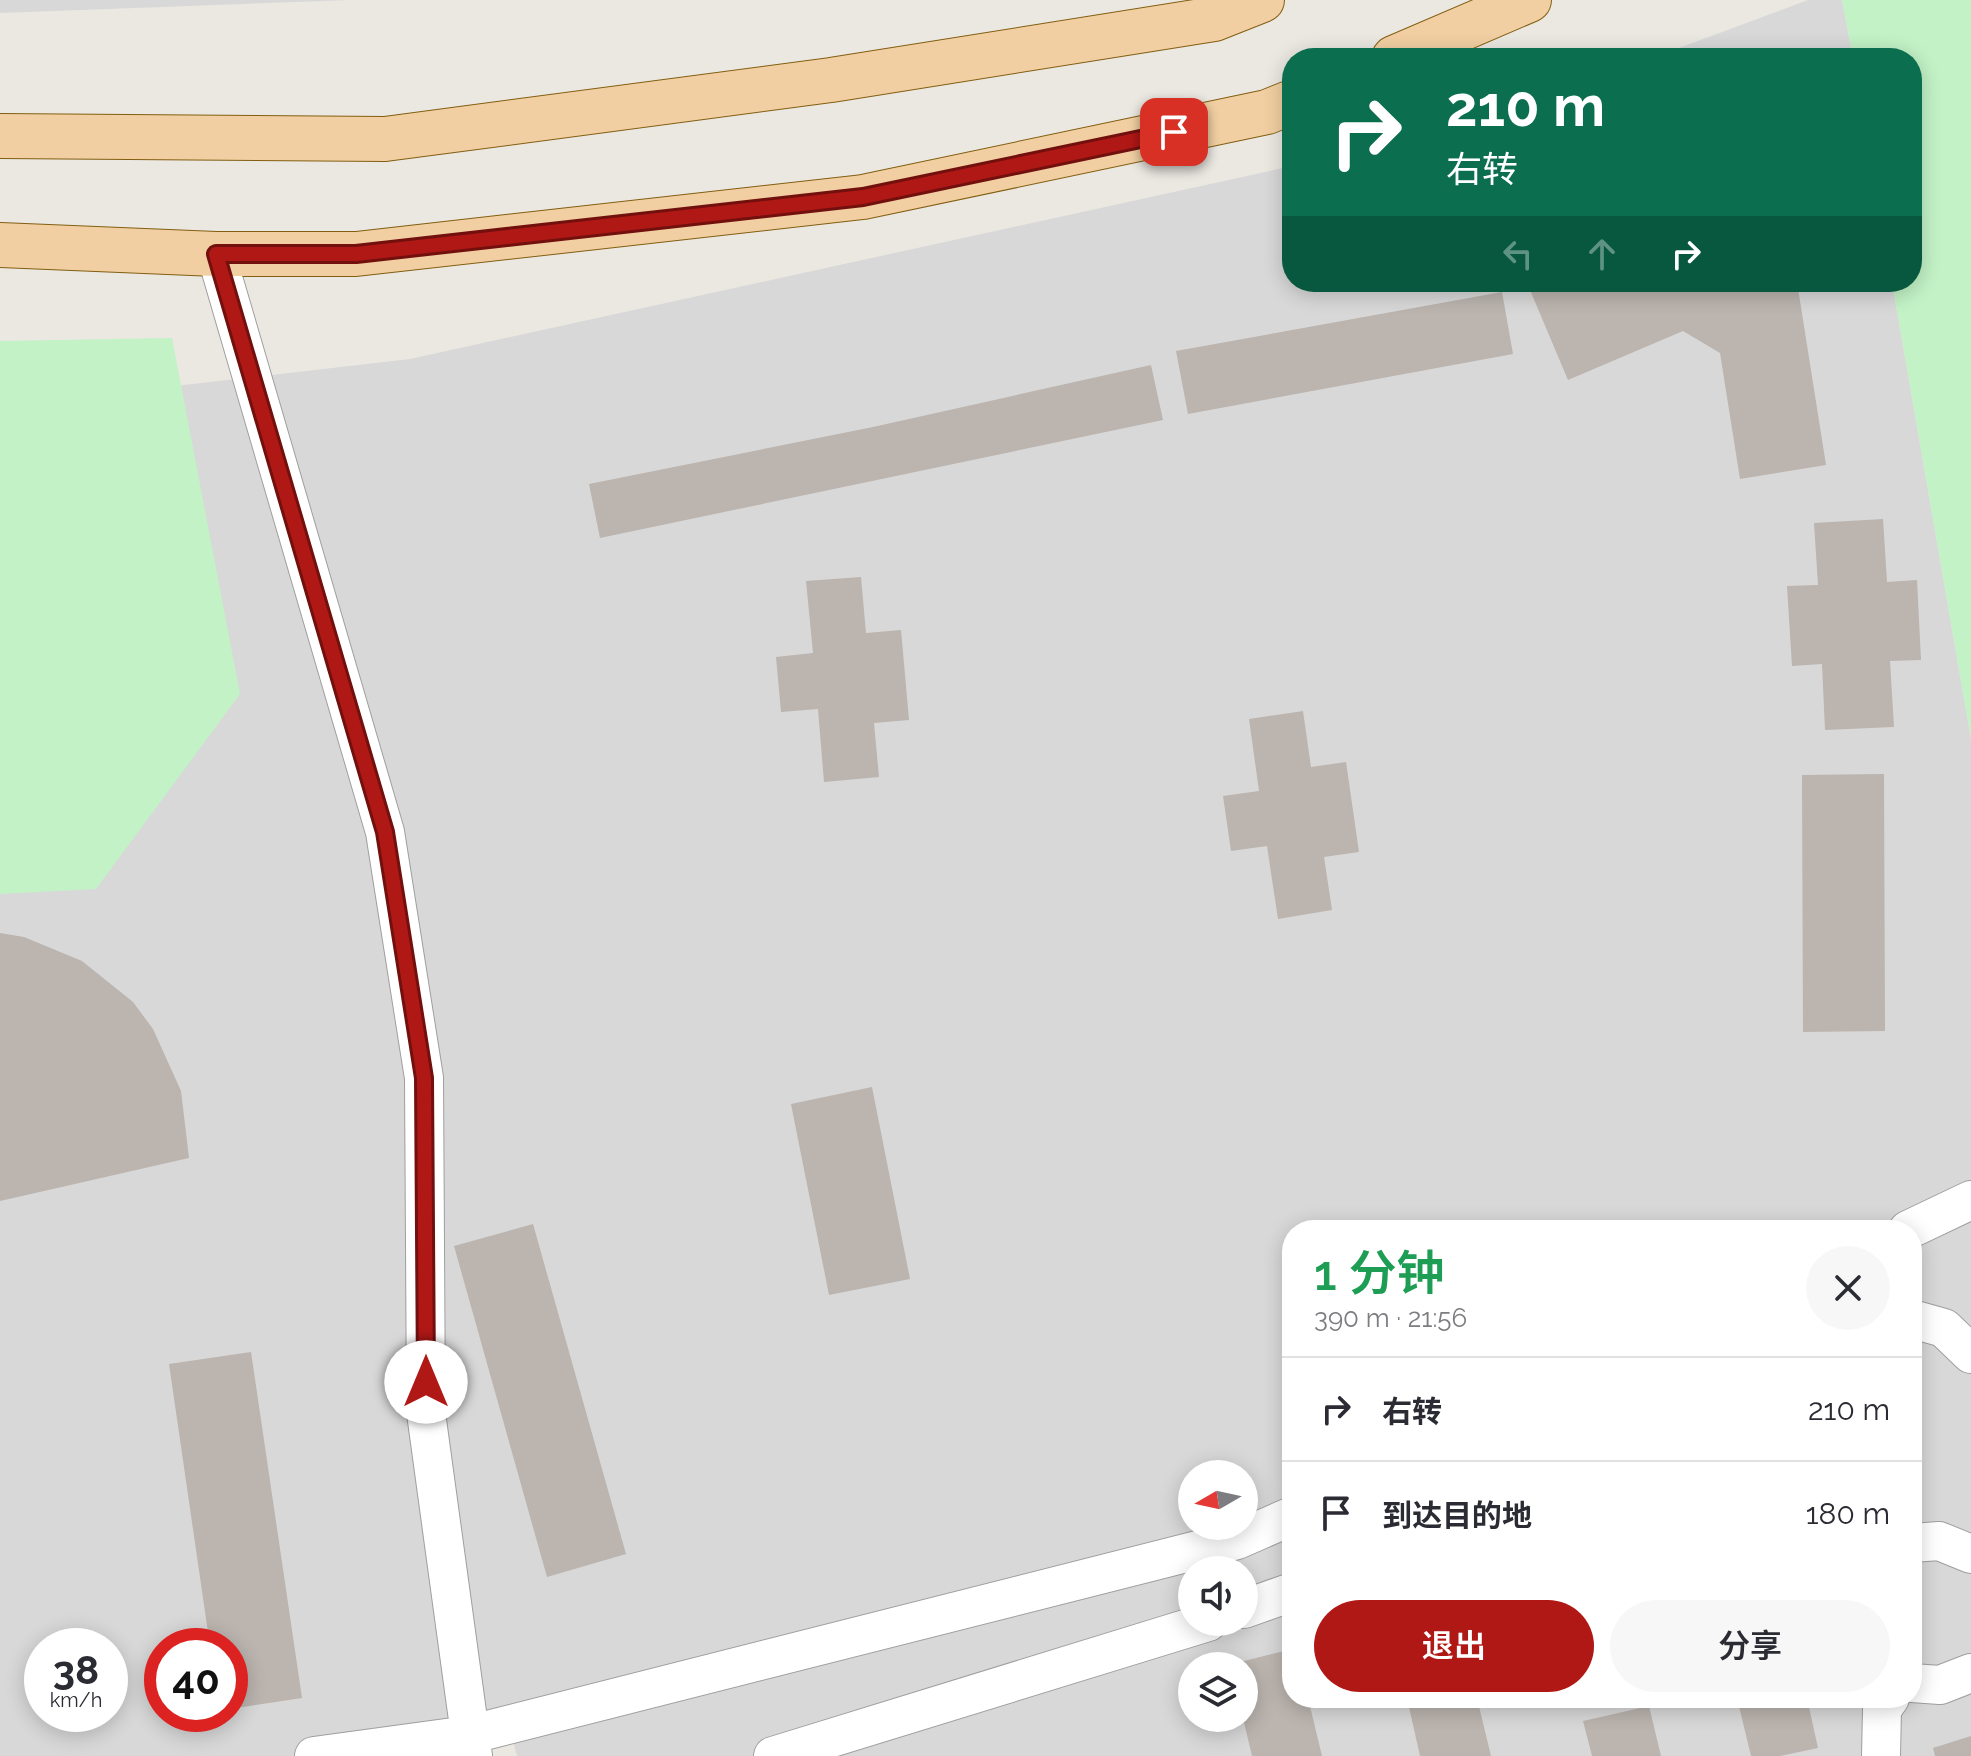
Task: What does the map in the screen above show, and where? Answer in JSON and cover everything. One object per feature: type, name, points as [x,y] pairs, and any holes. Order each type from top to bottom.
[{"type":"main road","points":[[0,136],[385,139],[831,80],[1168,27],[1214,19],[1262,0]]},
{"type":"main road","points":[[1417,48],[1529,0]]},
{"type":"main road","points":[[0,245],[216,254],[356,254],[863,197],[1267,112],[1282,106]]},
{"type":"street","points":[[216,254],[385,832],[424,1078],[426,1413],[470,1746]]},
{"type":"street","points":[[1922,1223],[1971,1200]]},
{"type":"street","points":[[1922,1322],[1944,1328],[1971,1354]]},
{"type":"street","points":[[314,1756],[470,1746],[1237,1540],[1282,1520]]},
{"type":"street","points":[[1922,1542],[1939,1541],[1971,1554]]},
{"type":"street","points":[[1258,1604],[1282,1596]]},
{"type":"street","points":[[773,1756],[1178,1631]]},
{"type":"street","points":[[1922,1684],[1940,1685],[1971,1673]]},
{"type":"street","points":[[1881,1756],[1883,1708]]},
{"type":"shaded area","points":[[0,0],[350,0],[0,13]]},
{"type":"shaded area","points":[[1808,0],[1842,0],[1851,48],[1679,48]]},
{"type":"shaded area","points":[[1282,168],[1282,292],[1894,292],[1971,739],[1971,1756],[517,1756],[512,1737],[364,1756],[0,1756],[0,406],[410,359]]},
{"type":"green space","points":[[1842,0],[1971,0],[1971,739],[1894,292],[1922,292],[1922,48],[1851,48]]},
{"type":"green space","points":[[172,338],[240,694],[96,889],[0,894],[0,341]]},
{"type":"building","points":[[1502,292],[1513,354],[1188,414],[1176,351]]},
{"type":"building","points":[[1531,292],[1799,292],[1826,465],[1740,479],[1720,353],[1683,331],[1568,380]]},
{"type":"building","points":[[1151,365],[1163,420],[600,538],[589,484],[873,427]]},
{"type":"building","points":[[1883,519],[1887,582],[1917,580],[1921,660],[1890,661],[1894,727],[1825,730],[1822,664],[1792,666],[1787,586],[1818,585],[1814,523]]},
{"type":"building","points":[[861,577],[866,633],[901,630],[909,720],[874,723],[879,777],[824,782],[818,709],[781,712],[776,657],[813,653],[806,581]]},
{"type":"building","points":[[1303,711],[1311,767],[1346,762],[1359,852],[1324,857],[1332,910],[1278,919],[1267,846],[1231,851],[1223,796],[1259,791],[1249,719]]},
{"type":"building","points":[[1884,774],[1885,1031],[1803,1032],[1802,775]]},
{"type":"building","points":[[0,933],[24,937],[82,961],[133,1002],[153,1029],[181,1091],[189,1158],[0,1201]]},
{"type":"building","points":[[872,1087],[910,1279],[829,1295],[791,1104]]},
{"type":"building","points":[[533,1224],[626,1554],[547,1577],[454,1246]]},
{"type":"building","points":[[251,1352],[302,1698],[248,1706],[248,1628],[207,1628],[169,1364]]},
{"type":"building","points":[[1282,1652],[1282,1708],[1310,1708],[1322,1756],[1252,1756],[1246,1732],[1258,1732],[1258,1658]]},
{"type":"building","points":[[1409,1708],[1479,1708],[1491,1756],[1420,1756]]},
{"type":"building","points":[[1649,1708],[1661,1756],[1592,1756],[1583,1721]]},
{"type":"building","points":[[1739,1708],[1809,1708],[1818,1748],[1780,1756],[1751,1756]]},
{"type":"building","points":[[1971,1736],[1971,1756],[1935,1756],[1933,1748]]},
{"type":"route","points":[[426,1382],[424,1078],[385,832],[216,254],[356,254],[863,197],[1174,132]]}]
